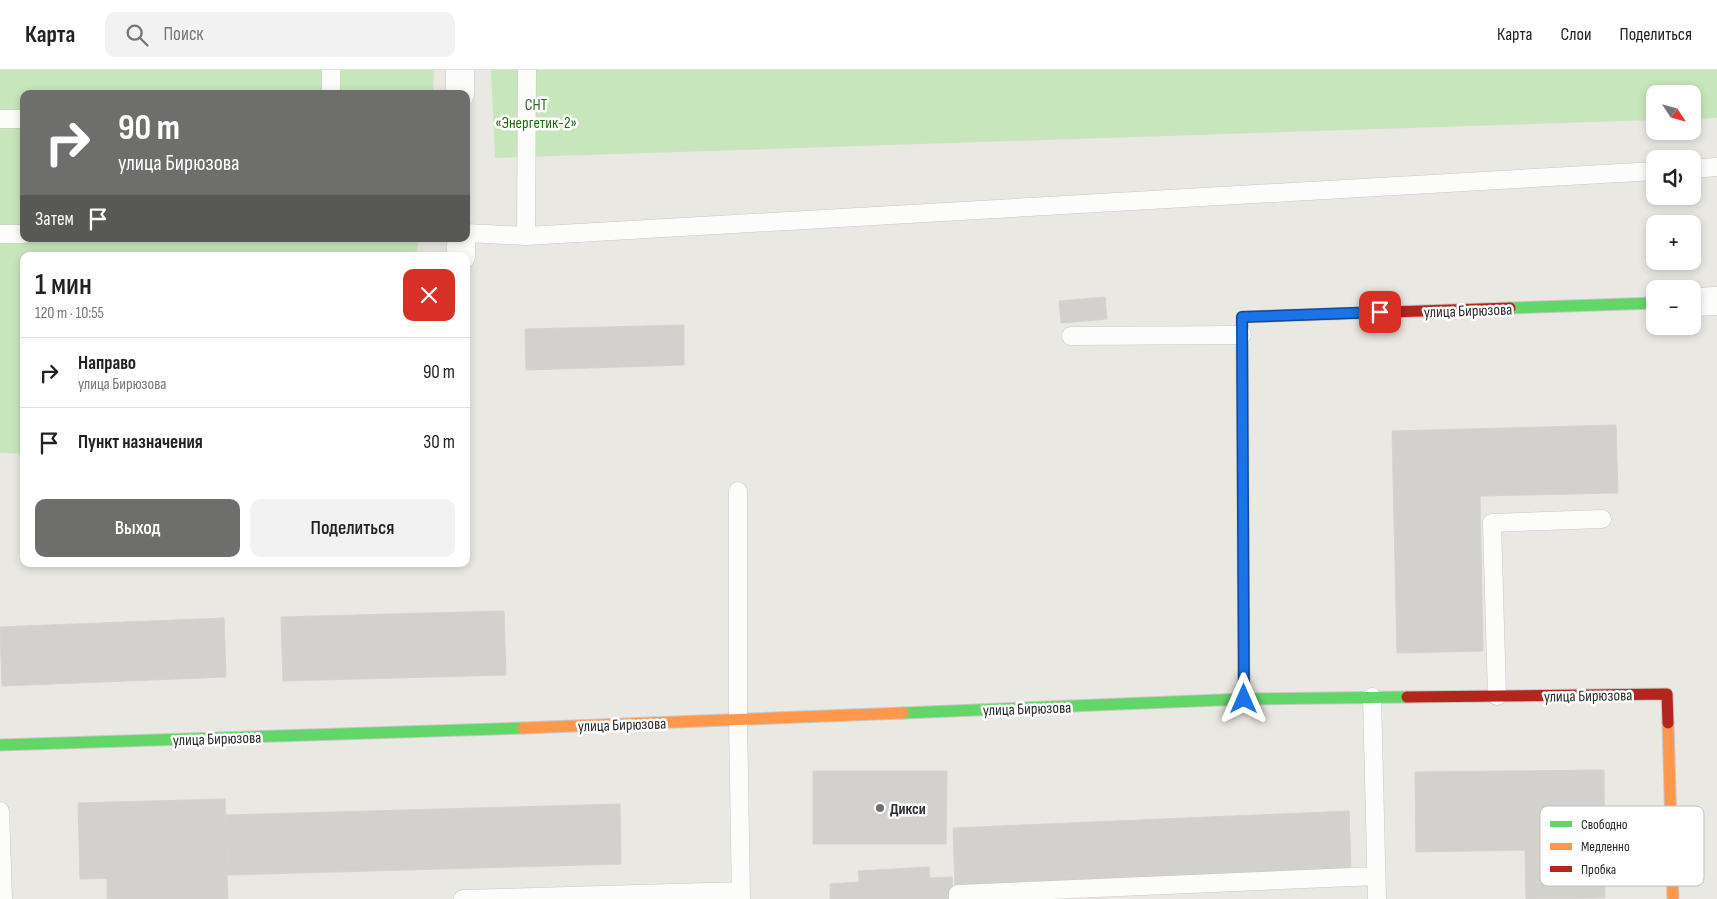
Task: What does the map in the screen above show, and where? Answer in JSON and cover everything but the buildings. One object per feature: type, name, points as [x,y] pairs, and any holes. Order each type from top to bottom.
[{"type":"street","points":[[460,70],[460,90]]},
{"type":"street","points":[[1701,302],[1717,301]]},
{"type":"street","name":"улица Бирюзова","points":[[1244,699],[1242,317],[1646,303]]},
{"type":"street","name":"улица Бирюзова","points":[[0,745],[1244,699],[1667,694],[1670,806]]},
{"type":"street","name":"улица Бирюзова","points":[[1672,886],[1672,899]]},
{"type":"lane","points":[[331,70],[331,90]]},
{"type":"lane","points":[[526,236],[527,70]]},
{"type":"lane","points":[[0,119],[20,119]]},
{"type":"lane","points":[[1701,168],[1717,167]]},
{"type":"lane","points":[[470,233],[526,236],[1646,172]]},
{"type":"lane","points":[[0,234],[20,234]]},
{"type":"lane","points":[[1071,336],[1242,335]]},
{"type":"lane","points":[[463,899],[741,895],[738,719],[738,491]]},
{"type":"lane","points":[[1497,696],[1492,523],[1602,519]]},
{"type":"lane","points":[[1372,697],[1377,899]]},
{"type":"lane","points":[[0,811],[3,899]]},
{"type":"lane","points":[[958,899],[958,894],[1376,876]]},
{"type":"green space","points":[[0,70],[434,70],[433,90],[20,90],[20,242],[418,242],[417,252],[20,252],[20,454],[0,453]]},
{"type":"green space","name":"СНТ «Энергетик-2»","points":[[491,70],[1717,70],[1717,118],[1701,119],[1701,85],[1646,85],[1646,120],[495,158]]},
{"type":"traffic: fast","points":[[1510,308],[1646,303]]},
{"type":"traffic: fast","points":[[1242,326],[1244,699]]},
{"type":"traffic: fast","points":[[903,713],[1244,699],[1407,697]]},
{"type":"traffic: fast","points":[[0,745],[523,728]]},
{"type":"traffic: slow","points":[[523,728],[903,713]]},
{"type":"traffic: slow","points":[[1668,723],[1670,806]]},
{"type":"traffic: slow","points":[[1673,886],[1673,899]]},
{"type":"traffic: jam","points":[[1242,326],[1242,317],[1510,308]]},
{"type":"traffic: jam","points":[[1407,697],[1667,694],[1668,723]]},
{"type":"place","name":"Дикси","points":[[880,808]]},
{"type":"route","points":[[1244,699],[1242,317],[1380,312]]}]
